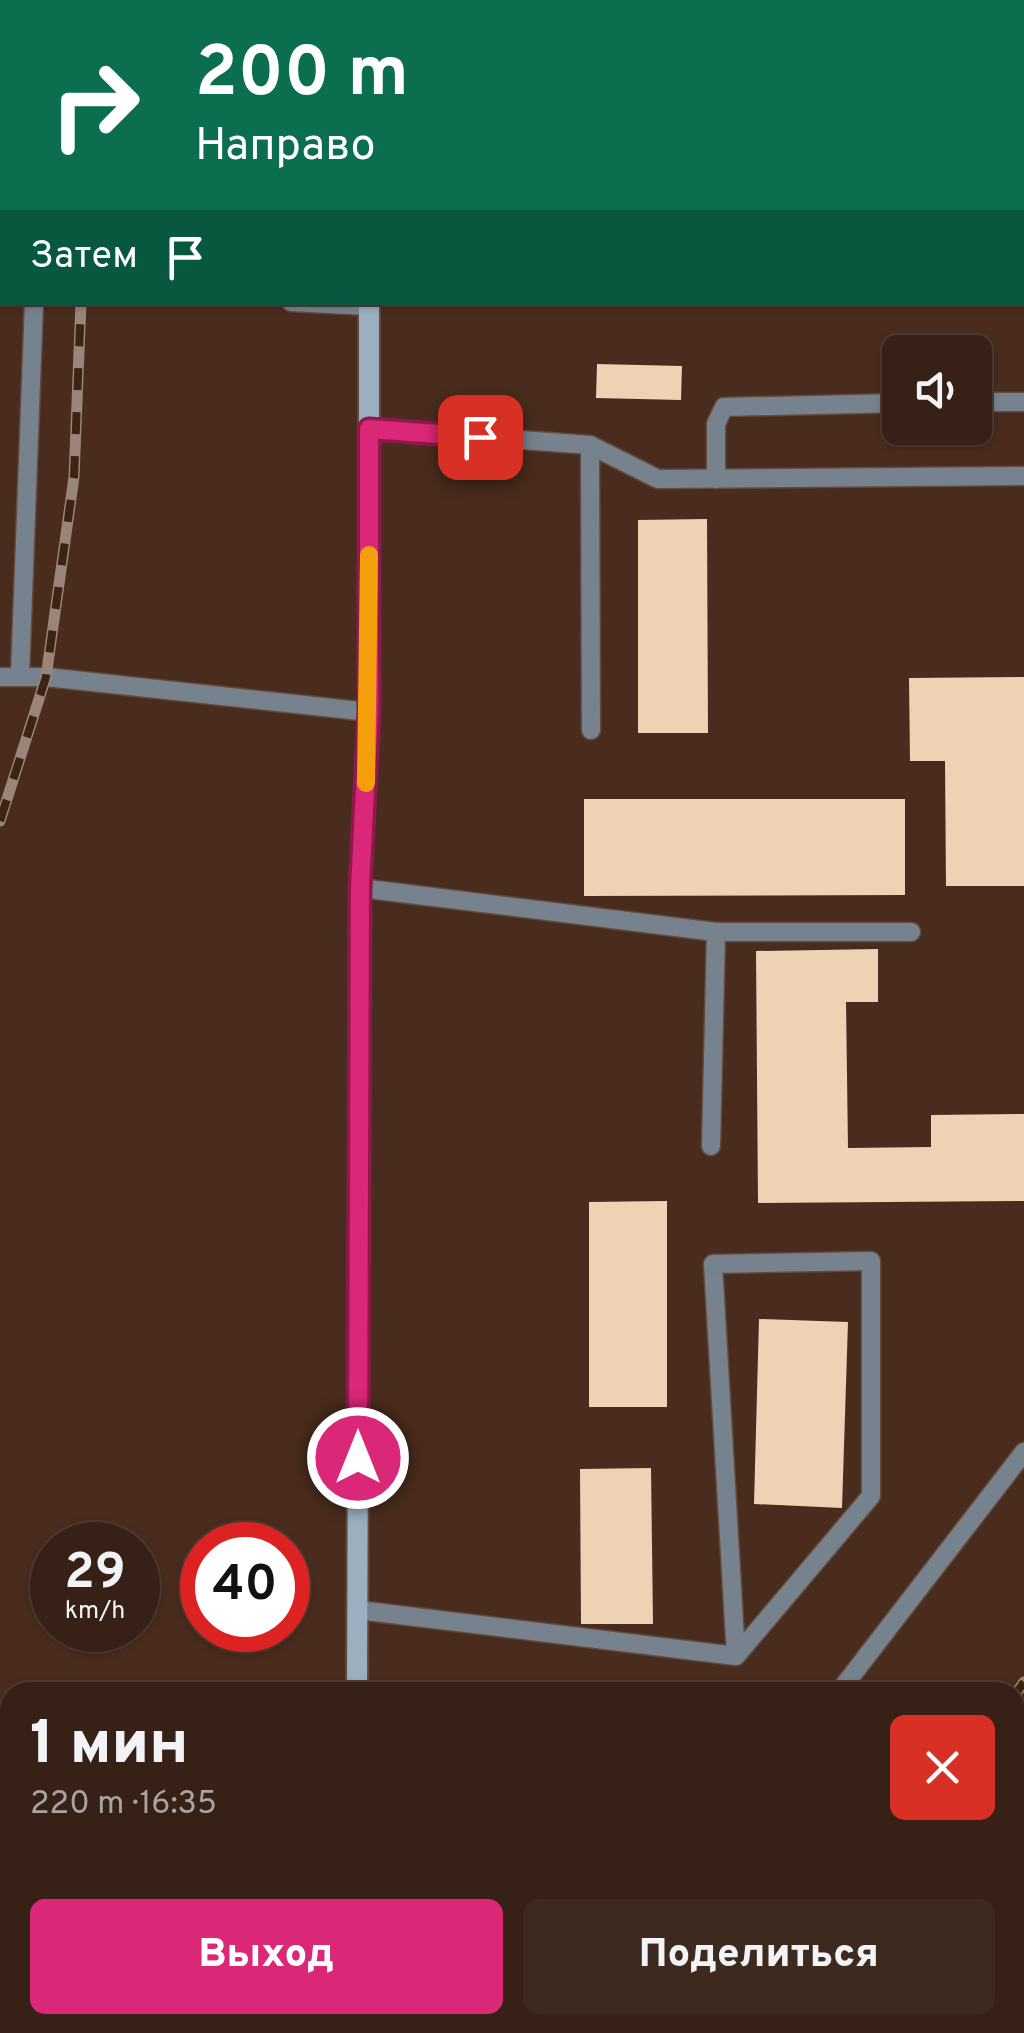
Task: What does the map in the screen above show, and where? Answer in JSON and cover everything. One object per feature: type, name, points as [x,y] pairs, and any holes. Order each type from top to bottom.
[{"type":"street","points":[[357,1682],[360,888],[369,712],[369,305]]},
{"type":"lane","points":[[20,675],[34,305]]},
{"type":"lane","points":[[992,402],[1024,402]]},
{"type":"lane","points":[[716,479],[716,424],[724,407],[882,403]]},
{"type":"lane","points":[[369,429],[590,445],[658,479],[1024,476]]},
{"type":"lane","points":[[590,445],[592,730]]},
{"type":"lane","points":[[0,677],[20,675],[369,712]]},
{"type":"lane","points":[[360,888],[716,932],[911,932]]},
{"type":"lane","points":[[711,1146],[716,932]]},
{"type":"lane","points":[[870,1261],[871,1496],[736,1656],[713,1264],[870,1261]]},
{"type":"lane","points":[[847,1682],[1024,1452]]},
{"type":"lane","points":[[358,1610],[736,1656]]},
{"type":"building","points":[[597,364],[682,366],[681,400],[596,398]]},
{"type":"building","points":[[707,519],[708,733],[638,733],[638,520]]},
{"type":"building","points":[[1024,677],[1024,886],[946,886],[945,761],[910,761],[909,678]]},
{"type":"building","points":[[584,799],[905,799],[905,895],[584,896]]},
{"type":"building","points":[[878,949],[878,1002],[846,1002],[848,1148],[931,1147],[931,1115],[1024,1114],[1024,1201],[758,1203],[756,951]]},
{"type":"building","points":[[667,1201],[667,1407],[589,1407],[589,1202]]},
{"type":"building","points":[[759,1319],[848,1322],[842,1508],[754,1504]]},
{"type":"building","points":[[651,1468],[653,1624],[581,1624],[580,1469]]},
{"type":"railway","points":[[0,821],[46,677],[74,477],[81,305]]},
{"type":"slow traffic","points":[[366,783],[369,555]]},
{"type":"route","points":[[358,1458],[360,888],[369,712],[369,429],[480,437]]}]
